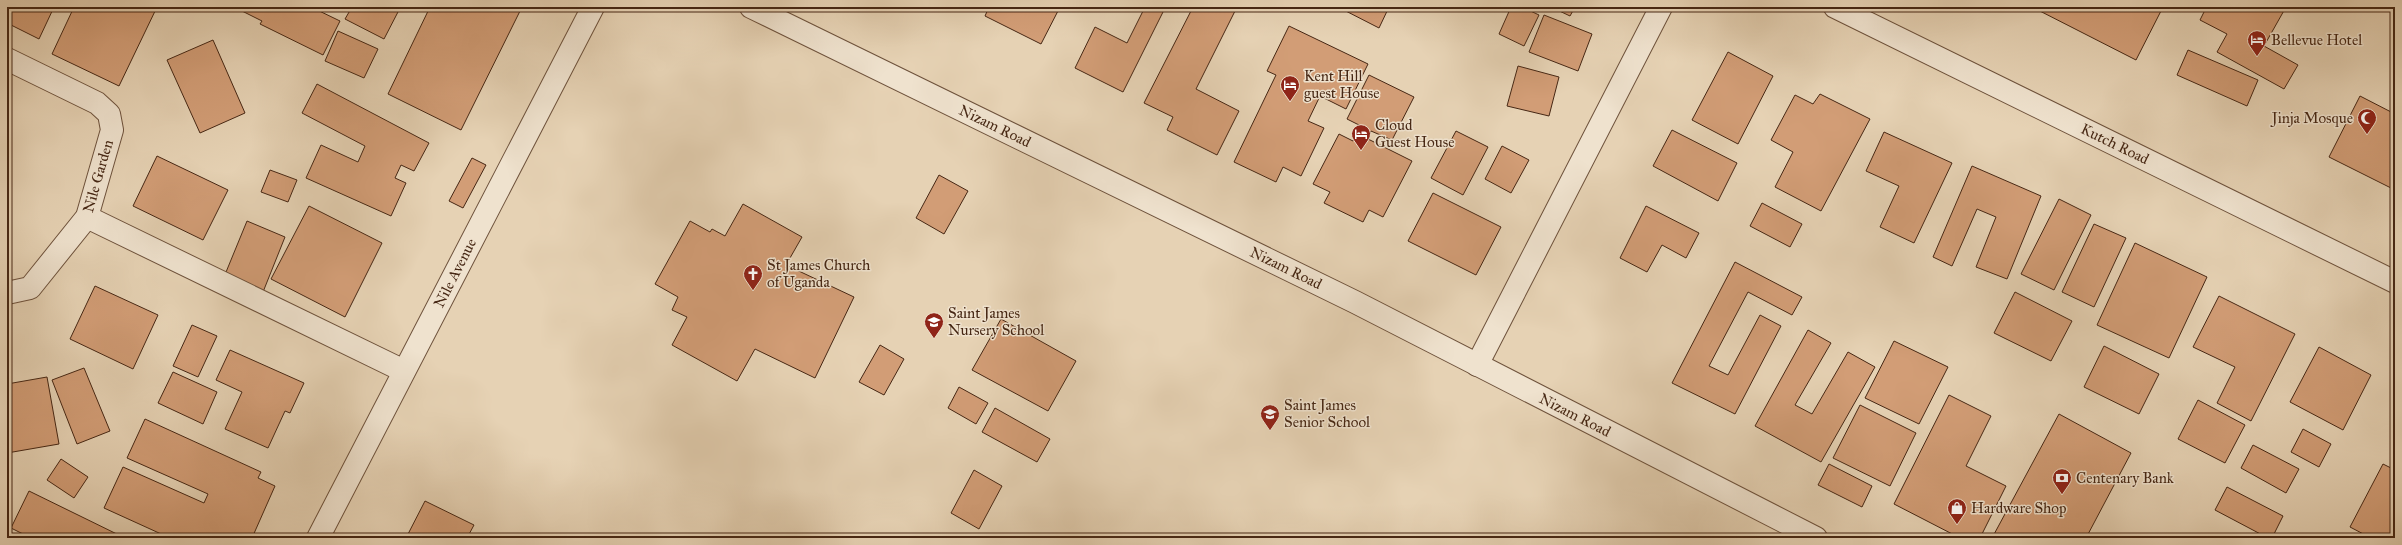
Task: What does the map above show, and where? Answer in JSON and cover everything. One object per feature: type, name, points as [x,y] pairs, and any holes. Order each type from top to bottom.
[{"type":"street","name":"Nile Avenue","points":[[318,538],[593,7]]},
{"type":"street","name":"Nizam Road","points":[[752,7],[1354,302],[1816,538]]},
{"type":"street","points":[[1478,365],[1661,7]]},
{"type":"street","name":"Kutch Road","points":[[1835,7],[2395,282]]},
{"type":"street","name":"Nile Garden","points":[[7,59],[97,103],[109,114],[112,130],[87,217],[30,288],[7,293]]},
{"type":"street","points":[[87,217],[404,371]]},
{"type":"building","points":[[7,7],[54,7],[39,39],[7,23]]},
{"type":"building","points":[[74,7],[157,7],[119,86],[52,54]]},
{"type":"building","points":[[234,7],[311,7],[340,21],[323,55],[260,24],[262,21]]},
{"type":"building","points":[[352,7],[393,7],[399,10],[384,39],[345,19]]},
{"type":"building","points":[[430,7],[522,7],[461,130],[388,94]]},
{"type":"building","points":[[920,7],[932,7],[929,11]]},
{"type":"building","points":[[989,7],[1060,7],[1041,44],[985,16]]},
{"type":"building","points":[[1145,7],[1158,7],[1164,10],[1123,92],[1075,68],[1095,27],[1127,43]]},
{"type":"building","points":[[1193,7],[1237,7],[1196,89],[1239,111],[1217,155],[1167,130],[1173,117],[1144,103]]},
{"type":"building","points":[[1338,7],[1389,7],[1379,28]]},
{"type":"building","points":[[1511,7],[1522,7],[1539,15],[1524,46],[1499,34]]},
{"type":"building","points":[[1551,7],[1575,7],[1570,16]]},
{"type":"building","points":[[2032,7],[2163,7],[2136,60]]},
{"type":"building","points":[[2199,7],[2286,7],[2264,46],[2298,65],[2284,89],[2217,52],[2227,34],[2200,20],[2205,10]]},
{"type":"building","points":[[1544,15],[1592,34],[1578,71],[1529,52]]},
{"type":"building","name":"Kent Hill guest House","points":[[1289,26],[1368,64],[1346,109],[1320,96],[1308,121],[1324,128],[1301,176],[1283,167],[1276,182],[1234,162],[1276,75],[1267,71]]},
{"type":"building","points":[[338,31],[378,49],[364,78],[325,61]]},
{"type":"building","points":[[213,40],[245,113],[200,133],[167,60]]},
{"type":"building","points":[[2188,50],[2258,80],[2247,106],[2177,75]]},
{"type":"building","points":[[1728,52],[1773,76],[1738,144],[1692,120]]},
{"type":"building","points":[[1518,66],[1559,77],[1549,116],[1507,106]]},
{"type":"building","name":"Cloud Guest House","points":[[1369,75],[1414,97],[1392,140],[1371,131],[1368,139],[1412,161],[1383,217],[1369,210],[1363,222],[1324,203],[1330,192],[1313,184],[1339,134],[1353,141],[1361,126],[1347,119]]},
{"type":"building","points":[[317,84],[429,143],[414,171],[401,165],[395,178],[406,183],[391,216],[306,178],[321,145],[358,162],[365,146],[302,113]]},
{"type":"building","points":[[1820,94],[1870,119],[1821,211],[1775,187],[1793,152],[1771,140],[1795,95],[1813,104]]},
{"type":"building","name":"Jinja Mosque","points":[[2360,96],[2395,114],[2395,190],[2329,157]]},
{"type":"building","points":[[1672,130],[1737,163],[1718,201],[1653,166]]},
{"type":"building","points":[[1456,131],[1488,147],[1463,195],[1431,178]]},
{"type":"building","points":[[1884,132],[1952,163],[1914,243],[1880,227],[1899,186],[1866,171]]},
{"type":"building","points":[[1502,146],[1529,160],[1511,193],[1485,179]]},
{"type":"building","points":[[157,156],[228,190],[203,240],[133,206]]},
{"type":"building","points":[[472,158],[486,165],[463,208],[449,201]]},
{"type":"building","points":[[1972,166],[2041,196],[2007,279],[1976,267],[1996,217],[1977,209],[1952,266],[1933,257]]},
{"type":"building","points":[[270,170],[297,180],[288,202],[261,192]]},
{"type":"building","points":[[939,175],[968,191],[944,234],[916,218]]},
{"type":"building","points":[[1433,193],[1501,227],[1476,275],[1408,241]]},
{"type":"building","points":[[2059,199],[2091,215],[2054,290],[2021,274]]},
{"type":"building","points":[[1762,203],[1802,224],[1790,247],[1750,226]]},
{"type":"building","name":"St James Church of Uganda","points":[[743,204],[802,237],[786,265],[854,297],[815,378],[755,349],[737,381],[672,345],[687,317],[672,310],[678,297],[655,284],[690,221],[710,232],[712,229],[725,236]]},
{"type":"building","points":[[309,206],[382,243],[345,317],[271,279]]},
{"type":"building","points":[[1646,206],[1699,233],[1686,258],[1662,245],[1647,272],[1620,258]]},
{"type":"building","points":[[247,221],[285,237],[263,292],[224,277]]},
{"type":"building","points":[[2094,224],[2126,238],[2094,307],[2062,292]]},
{"type":"building","points":[[2135,243],[2207,277],[2169,358],[2097,325]]},
{"type":"building","points":[[1735,262],[1802,297],[1792,315],[1748,292],[1709,366],[1728,375],[1760,315],[1781,326],[1735,414],[1672,383]]},
{"type":"building","points":[[95,286],[158,315],[133,369],[70,339]]},
{"type":"building","points":[[2015,292],[2072,321],[2051,361],[1994,333]]},
{"type":"building","points":[[2219,296],[2295,334],[2251,421],[2217,403],[2235,367],[2193,347]]},
{"type":"building","points":[[1001,319],[1076,361],[1048,411],[972,370]]},
{"type":"building","points":[[192,325],[217,336],[198,377],[173,366]]},
{"type":"building","points":[[1808,330],[1831,343],[1795,405],[1812,414],[1848,352],[1875,367],[1821,462],[1755,426]]},
{"type":"building","points":[[1894,341],[1948,367],[1919,424],[1865,398]]},
{"type":"building","points":[[880,345],[904,359],[884,395],[859,382]]},
{"type":"building","points":[[2104,346],[2159,374],[2139,414],[2084,387]]},
{"type":"building","points":[[2319,347],[2371,375],[2343,430],[2290,402]]},
{"type":"building","points":[[230,350],[304,383],[290,413],[285,411],[268,448],[225,429],[242,392],[216,380]]},
{"type":"building","points":[[84,368],[110,431],[77,444],[52,380]]},
{"type":"building","points":[[173,372],[217,392],[203,424],[158,403]]},
{"type":"building","points":[[47,377],[59,444],[7,453],[7,384]]},
{"type":"building","points":[[959,387],[988,403],[976,424],[948,408]]},
{"type":"building","points":[[1949,395],[1991,416],[1966,466],[2006,486],[1980,538],[1960,538],[1894,504]]},
{"type":"building","points":[[2198,400],[2245,425],[2225,463],[2178,439]]},
{"type":"building","points":[[1860,405],[1916,433],[1890,486],[1833,458]]},
{"type":"building","points":[[995,408],[1050,439],[1037,462],[982,432]]},
{"type":"building","name":"Centenary Bank","points":[[2059,414],[2131,453],[2086,538],[1992,538]]},
{"type":"building","points":[[145,419],[261,472],[258,478],[275,486],[252,538],[170,538],[104,508],[123,467],[204,503],[208,494],[127,458]]},
{"type":"building","points":[[2303,429],[2331,444],[2319,467],[2291,452]]},
{"type":"building","points":[[2253,445],[2299,469],[2286,493],[2241,468]]},
{"type":"building","points":[[61,459],[88,477],[74,498],[47,480]]},
{"type":"building","points":[[1829,464],[1872,486],[1862,507],[1818,485]]},
{"type":"building","points":[[2383,464],[2395,470],[2395,538],[2371,538],[2350,527]]},
{"type":"building","points":[[974,470],[1002,486],[979,529],[951,513]]},
{"type":"building","points":[[2227,487],[2283,516],[2272,538],[2268,538],[2215,510]]},
{"type":"building","points":[[29,491],[125,538],[31,538],[11,528]]},
{"type":"building","points":[[425,501],[474,525],[467,538],[406,538]]},
{"type":"place","name":"Bellevue Hotel","points":[[2257,57]]},
{"type":"place","name":"Kent Hill guest House","points":[[1290,102]]},
{"type":"place","name":"Jinja Mosque","points":[[2367,135]]},
{"type":"place","name":"Cloud Guest House","points":[[1361,151]]},
{"type":"place","name":"St James Church of Uganda","points":[[753,291]]},
{"type":"place","name":"Saint James Nursery School","points":[[934,339]]},
{"type":"place","name":"Saint James Senior School","points":[[1270,431]]},
{"type":"place","name":"Centenary Bank","points":[[2062,495]]},
{"type":"place","name":"Hardware Shop","points":[[1957,525]]}]
